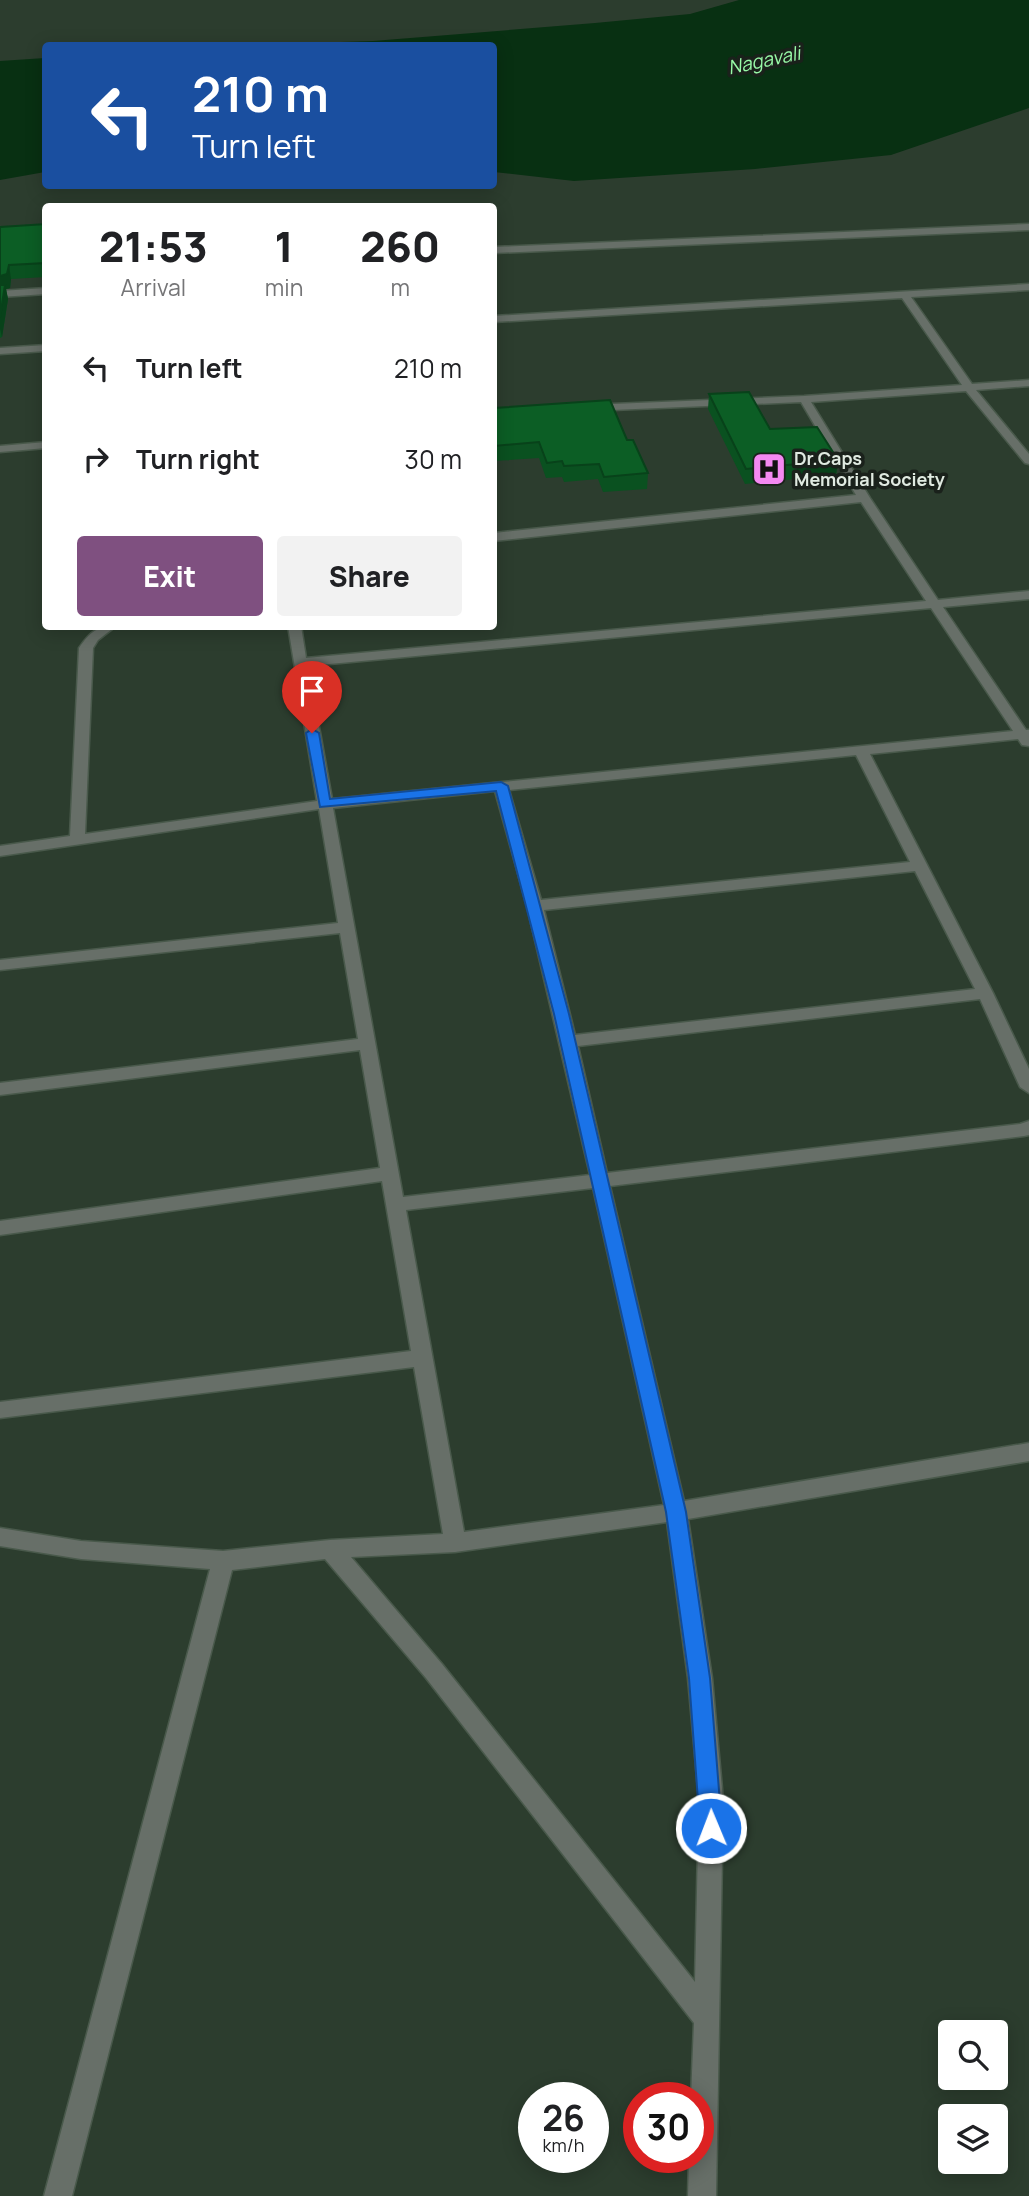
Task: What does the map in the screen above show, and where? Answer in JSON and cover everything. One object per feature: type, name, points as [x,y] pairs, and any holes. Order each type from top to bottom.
[{"type":"street","points":[[497,250],[1029,227]]},
{"type":"street","points":[[497,319],[1029,287]]},
{"type":"street","points":[[0,294],[42,291]]},
{"type":"street","points":[[904,294],[970,389],[1029,461]]},
{"type":"street","points":[[0,351],[42,348]]},
{"type":"street","points":[[574,409],[804,399],[1029,383]]},
{"type":"street","points":[[804,399],[864,498],[1027,738]]},
{"type":"street","points":[[0,449],[42,445]]},
{"type":"street","points":[[497,537],[864,498]]},
{"type":"street","points":[[300,663],[1029,595]]},
{"type":"street","points":[[77,840],[86,648],[93,637],[104,630]]},
{"type":"street","points":[[295,630],[455,1543]]},
{"type":"street","points":[[0,851],[325,804],[861,751],[1027,738]]},
{"type":"street","points":[[861,751],[985,993],[1029,1087]]},
{"type":"street","points":[[501,786],[535,906],[568,1041],[676,1512],[700,1678],[711,1800],[702,2196]]},
{"type":"street","points":[[535,906],[921,866]]},
{"type":"street","points":[[0,965],[346,927]]},
{"type":"street","points":[[568,1041],[985,993]]},
{"type":"street","points":[[0,1089],[366,1044]]},
{"type":"street","points":[[394,1205],[1024,1130],[1029,1127]]},
{"type":"street","points":[[0,1228],[389,1173]]},
{"type":"street","points":[[0,1410],[421,1358]]},
{"type":"street","points":[[0,1537],[81,1550],[223,1561],[330,1549],[455,1543],[676,1512],[1029,1452]]},
{"type":"street","points":[[330,1549],[434,1671],[707,2019]]},
{"type":"street","points":[[58,2196],[223,1561]]},
{"type":"water","name":"Nagavali","points":[[739,0],[1029,0],[1029,108],[891,155],[755,169],[574,181],[497,172],[497,42],[342,42],[690,14]]},
{"type":"water","points":[[42,58],[42,173],[0,180],[0,61]]},
{"type":"building","points":[[42,224],[42,263],[9,265],[7,274],[0,276],[0,227]]},
{"type":"building","points":[[0,285],[5,285],[0,317]]},
{"type":"building","points":[[749,392],[770,429],[817,427],[838,460],[746,469],[709,394]]},
{"type":"building","points":[[610,400],[627,440],[633,440],[648,473],[604,477],[599,464],[564,466],[562,461],[547,463],[539,442],[497,446],[497,408]]},
{"type":"place","name":"Dr.Caps Memorial Society","points":[[769,469]]},
{"type":"route","points":[[312,733],[325,804],[501,786],[535,906],[601,1180],[676,1512],[700,1678],[711,1828]]}]
